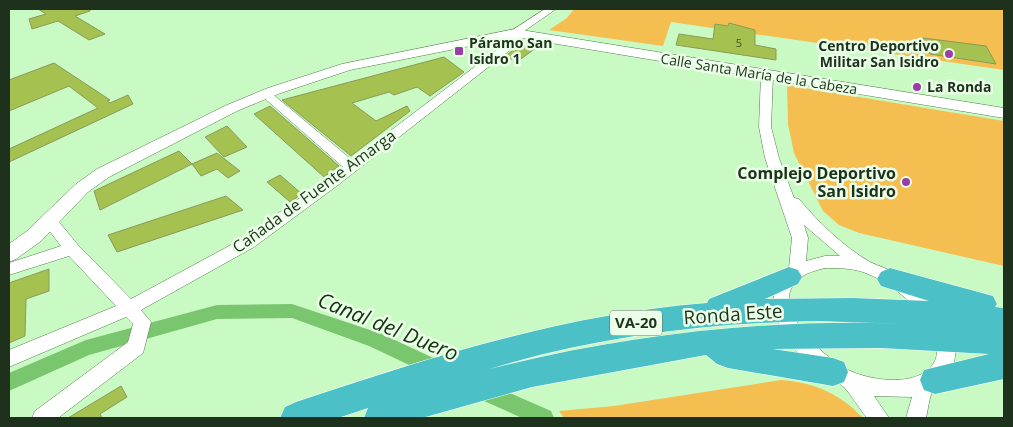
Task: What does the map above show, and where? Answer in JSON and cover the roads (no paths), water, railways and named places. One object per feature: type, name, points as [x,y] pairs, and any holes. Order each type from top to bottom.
[{"type":"highway","points":[[701,315],[793,273]]},
{"type":"highway","points":[[878,273],[954,298],[1004,308]]},
{"type":"highway","name":"Ronda Este","points":[[296,418],[406,393],[502,366],[598,360],[711,342],[787,323],[855,309],[928,312],[1004,320]]},
{"type":"highway","name":"Ronda Este","points":[[502,366],[533,343],[620,326],[701,315],[787,323],[869,334],[1004,343]]},
{"type":"highway","points":[[711,342],[728,355],[842,377]]},
{"type":"highway","points":[[930,383],[1004,365]]},
{"type":"highway","name":"Ronda Este","points":[[380,418],[406,393]]},
{"type":"street","points":[[9,254],[50,221],[82,188],[103,173],[266,94],[347,67],[522,30],[551,9]]},
{"type":"street","name":"Calle Santa María de la Cabeza","points":[[515,32],[537,38],[1004,112]]},
{"type":"street","name":"Cañada de Fuente Amarga","points":[[9,359],[129,308],[248,243],[515,41],[515,32]]},
{"type":"street","points":[[767,75],[765,127],[772,158],[800,238],[793,273],[781,291],[787,323],[811,355],[842,377],[879,418]]},
{"type":"street","points":[[266,94],[352,166]]},
{"type":"street","points":[[785,191],[818,231],[910,293],[928,312],[943,338],[946,349],[943,368],[930,383],[916,418]]},
{"type":"street","points":[[42,418],[136,347],[142,322],[72,248],[50,221]]},
{"type":"street","points":[[9,269],[72,248]]},
{"type":"street","points":[[793,273],[812,264],[844,262],[878,273]]},
{"type":"street","points":[[842,377],[876,388],[903,390],[930,383]]},
{"type":"waterway","name":"Canal del Duero","points":[[9,382],[86,348],[217,312],[292,311],[375,340],[439,370]]},
{"type":"waterway","name":"Canal del Duero","points":[[480,389],[544,418]]},
{"type":"place","name":"Páramo San Isidro 1","points":[[459,51]]},
{"type":"place","name":"Centro Deportivo Militar San Isidro","points":[[949,54]]},
{"type":"place","name":"La Ronda","points":[[917,87]]},
{"type":"place","name":"Complejo Deportivo San Isidro","points":[[906,182]]}]
